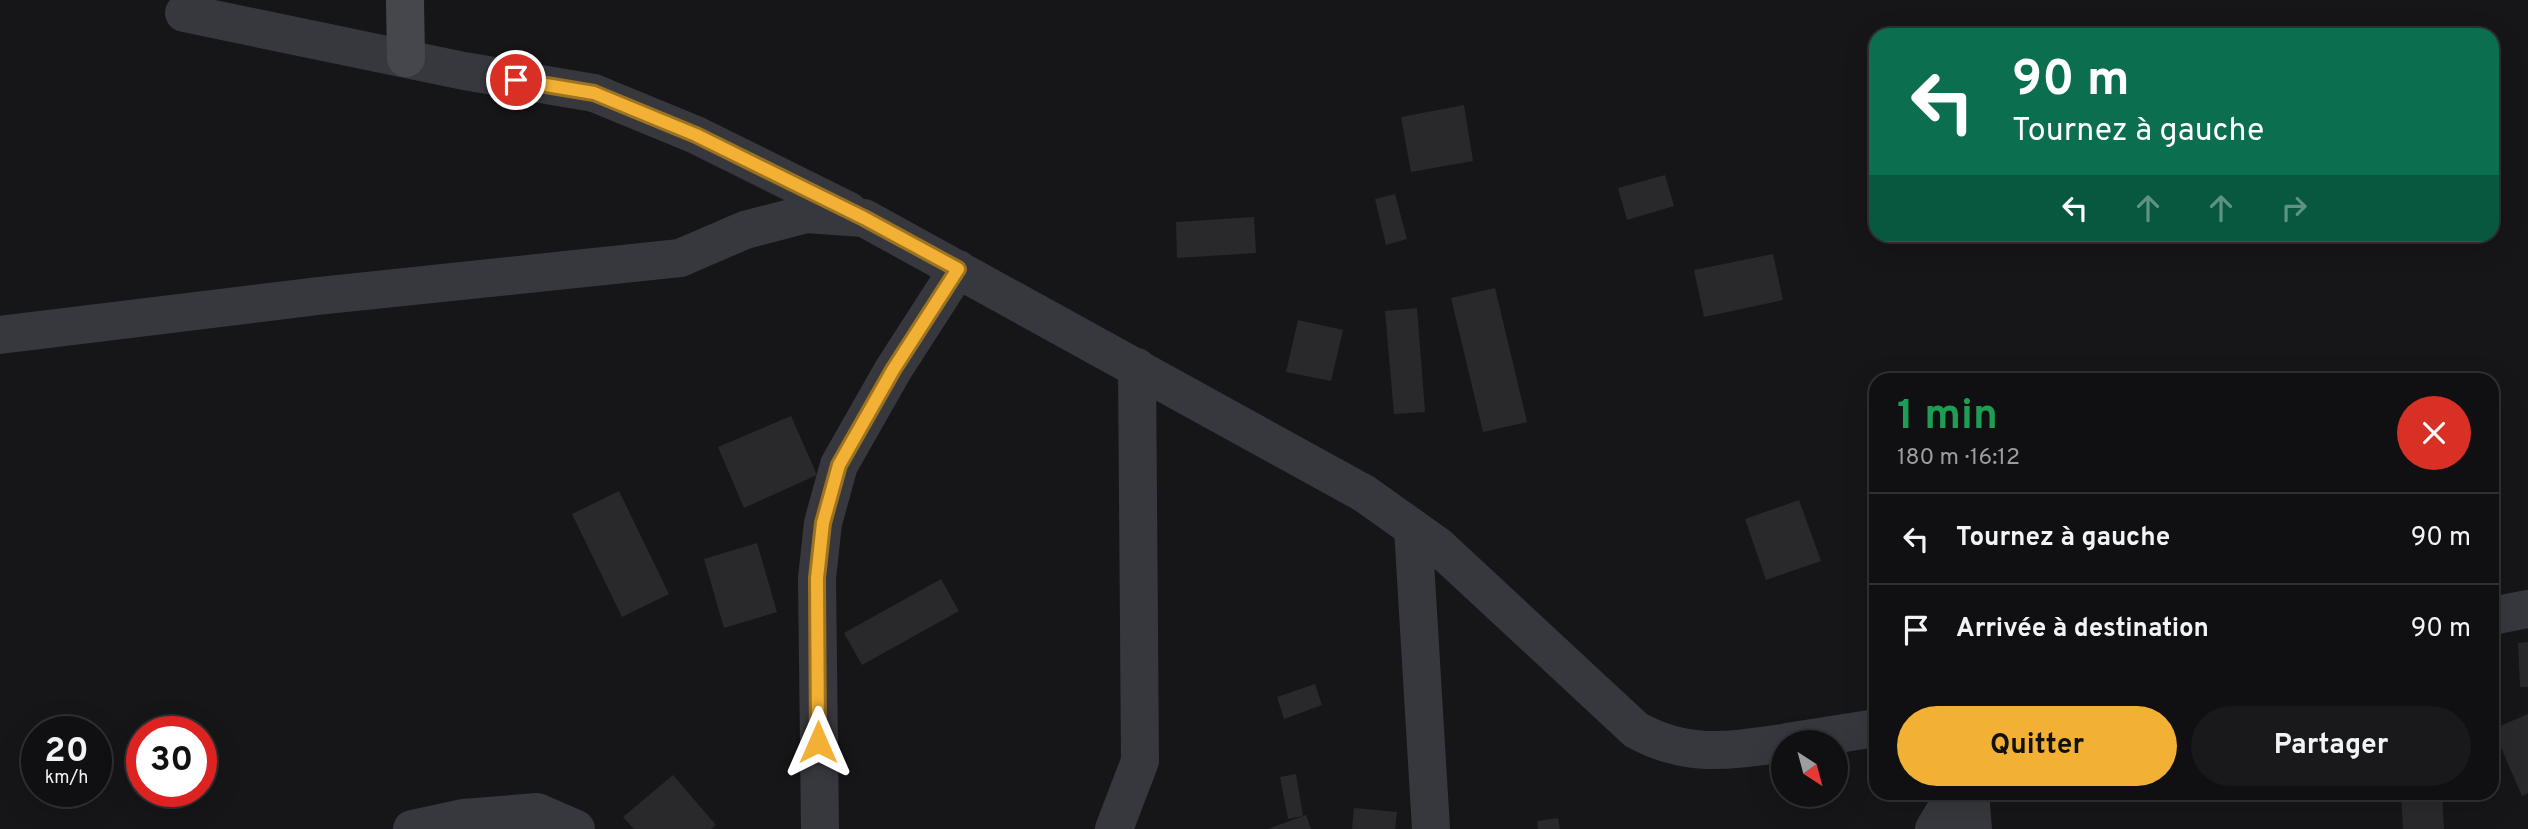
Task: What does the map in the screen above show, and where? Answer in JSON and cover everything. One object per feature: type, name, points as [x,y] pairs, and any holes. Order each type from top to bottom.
[{"type":"street","points":[[405,0],[406,58]]},
{"type":"street","points":[[184,13],[594,93],[696,135],[864,218],[1365,494],[1438,546],[1636,730],[1658,742],[1687,750],[1730,751],[1771,744]]},
{"type":"street","points":[[0,335],[318,296],[680,258],[745,230],[806,214],[864,218]]},
{"type":"street","points":[[820,829],[817,578],[823,523],[839,465],[893,370],[958,269]]},
{"type":"street","points":[[1114,829],[1140,761],[1137,367]]},
{"type":"street","points":[[1413,528],[1431,829]]},
{"type":"street","points":[[2499,615],[2528,609]]},
{"type":"street","points":[[1848,732],[1869,729]]},
{"type":"street","points":[[1934,829],[1951,800]]},
{"type":"street","points":[[1971,800],[1973,829]]},
{"type":"street","points":[[412,829],[463,818],[537,812],[576,829]]},
{"type":"building","points":[[1464,105],[1473,161],[1411,172],[1401,117]]},
{"type":"building","points":[[1665,175],[1674,206],[1627,220],[1618,188]]},
{"type":"building","points":[[1395,194],[1407,239],[1386,245],[1375,199]]},
{"type":"building","points":[[1254,217],[1256,253],[1177,258],[1176,222]]},
{"type":"building","points":[[1773,254],[1783,300],[1704,317],[1694,270]]},
{"type":"building","points":[[1495,288],[1527,422],[1483,432],[1451,298]]},
{"type":"building","points":[[1417,308],[1425,412],[1394,414],[1385,311]]},
{"type":"building","points":[[1298,320],[1343,330],[1331,381],[1286,372]]},
{"type":"building","points":[[791,416],[817,475],[744,508],[718,447]]},
{"type":"building","points":[[619,491],[669,594],[622,617],[572,514]]},
{"type":"building","points":[[1799,500],[1821,561],[1766,580],[1745,519]]},
{"type":"building","points":[[757,543],[777,612],[724,628],[704,559]]},
{"type":"building","points":[[941,579],[959,611],[862,665],[844,633]]},
{"type":"building","points":[[2528,642],[2528,687],[2520,687],[2518,643]]},
{"type":"building","points":[[1315,684],[1322,705],[1284,719],[1277,697]]},
{"type":"building","points":[[2528,714],[2528,793],[2522,796],[2499,743],[2499,726]]},
{"type":"building","points":[[1296,774],[1303,816],[1288,819],[1280,777]]},
{"type":"building","points":[[673,775],[716,825],[711,829],[634,829],[623,817]]},
{"type":"building","points":[[2401,800],[2442,800],[2444,829],[2403,829]]},
{"type":"building","points":[[1354,808],[1397,812],[1395,829],[1352,829]]},
{"type":"building","points":[[1306,815],[1311,829],[1268,829]]},
{"type":"building","points":[[1558,818],[1560,829],[1538,829],[1537,821]]},
{"type":"route","points":[[516,80],[594,93],[696,135],[864,218],[958,269],[893,370],[839,465],[823,523],[817,578],[818,742]]}]
